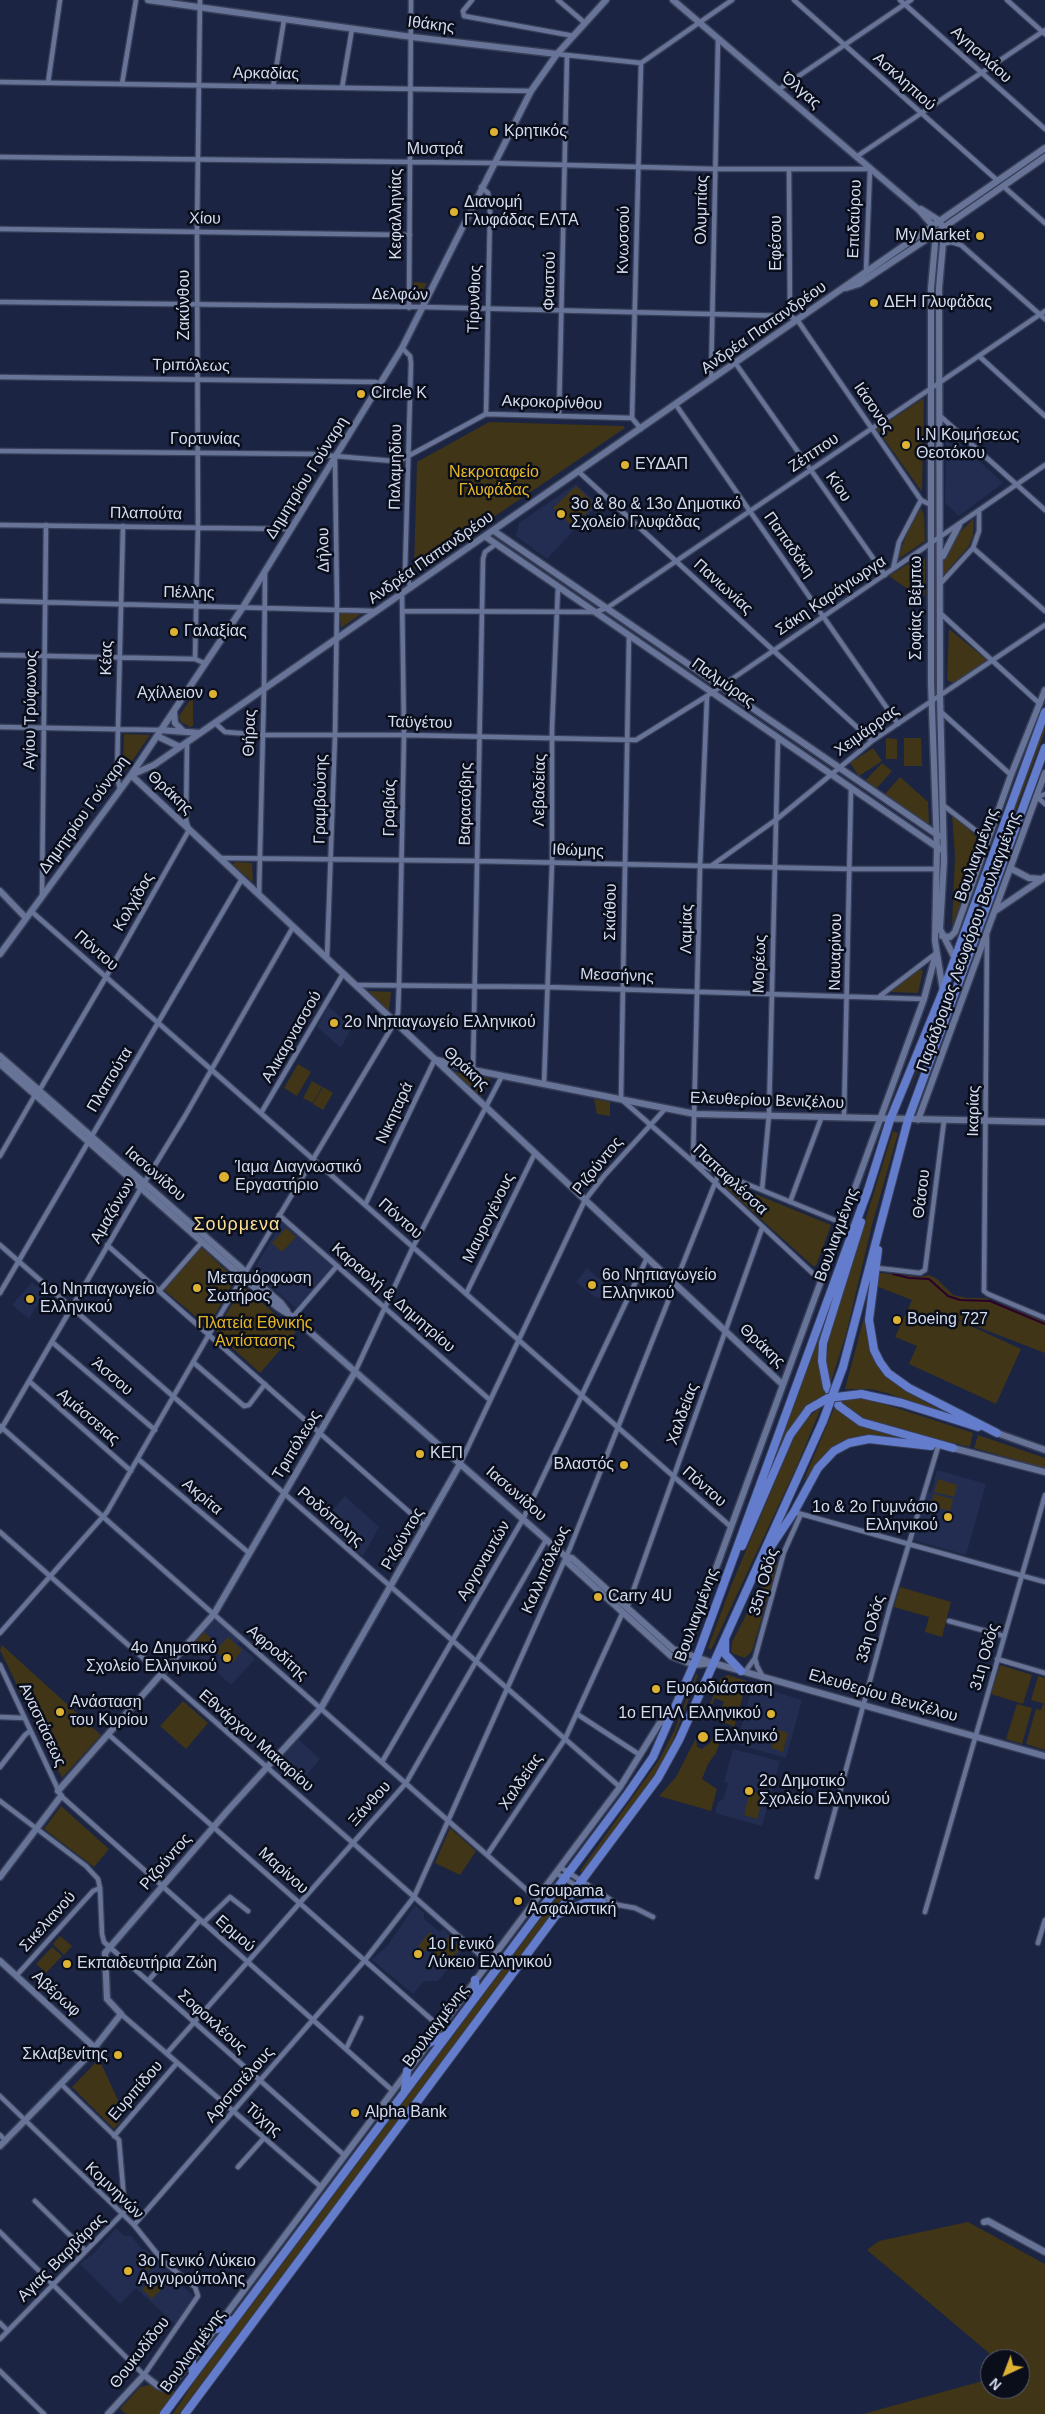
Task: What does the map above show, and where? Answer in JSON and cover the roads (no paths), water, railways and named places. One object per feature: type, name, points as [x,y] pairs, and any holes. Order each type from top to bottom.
[{"type":"main road","name":"Βουλιαγμένης","points":[[164,2414],[565,1875],[645,1771],[673,1714],[695,1661],[868,1190],[890,1120],[942,991],[1045,712]]},
{"type":"main road","name":"Βουλιαγμένης","points":[[184,2414],[658,1778],[679,1740],[823,1421],[843,1367],[908,1120],[1045,748]]},
{"type":"main road","points":[[868,1190],[857,1235],[825,1336],[822,1361],[826,1387],[839,1406],[861,1422],[953,1448]]},
{"type":"main road","points":[[879,1232],[877,1268],[869,1304],[869,1320],[874,1350],[884,1368],[909,1388],[997,1433]]},
{"type":"main road","points":[[723,1585],[737,1559],[790,1435],[809,1410],[828,1398],[860,1394],[902,1403],[997,1433]]},
{"type":"main road","points":[[753,1574],[797,1513],[818,1468],[842,1446],[868,1440],[953,1448]]},
{"type":"main road","points":[[726,1634],[725,1654],[743,1671]]},
{"type":"main road","points":[[557,1915],[587,1902],[602,1902]]},
{"type":"main road","points":[[476,1980],[476,1995]]},
{"type":"main road","points":[[427,2044],[448,2034]]},
{"type":"main road","points":[[405,2091],[408,2071]]},
{"type":"main road","points":[[217,2329],[235,2317]]},
{"type":"main road","points":[[192,2360],[193,2374]]},
{"type":"street","points":[[48,83],[60,0]]},
{"type":"street","points":[[122,84],[136,0]]},
{"type":"street","name":"Ιθάκης","points":[[148,0],[412,37],[641,63]]},
{"type":"street","name":"Ζακύνθου","points":[[195,658],[198,527],[196,453],[200,0]]},
{"type":"street","points":[[404,0],[411,1]]},
{"type":"street","points":[[472,0],[464,10],[463,15],[574,36]]},
{"type":"street","points":[[558,0],[586,23]]},
{"type":"street","name":"Δημητρίου Γούναρη","points":[[0,954],[131,775],[243,607],[336,459],[402,348],[493,163],[531,91],[557,54],[606,0]]},
{"type":"street","name":"Όλγας","points":[[673,0],[911,204],[939,225]]},
{"type":"street","points":[[641,63],[732,0]]},
{"type":"street","name":"Ασκληπιού","points":[[794,0],[1045,223]]},
{"type":"street","name":"Αγησιλάου","points":[[900,0],[1045,129]]},
{"type":"street","points":[[778,90],[911,0]]},
{"type":"street","points":[[856,157],[1044,32],[1007,0]]},
{"type":"street","name":"Κεφαλληνίας","points":[[409,308],[411,1]]},
{"type":"street","points":[[273,86],[284,20]]},
{"type":"street","points":[[342,88],[352,29]]},
{"type":"street","name":"Ολυμπίας","points":[[711,381],[718,38]]},
{"type":"street","name":"Φαιστού","points":[[559,416],[567,56]]},
{"type":"street","name":"Κνωσσού","points":[[632,418],[641,63]]},
{"type":"street","name":"Αρκαδίας","points":[[0,82],[531,91]]},
{"type":"street","name":"Ανδρέα Παπανδρέου","points":[[131,775],[154,765],[187,743],[798,321],[866,271],[939,225],[1000,183],[1045,148]]},
{"type":"street","name":"Μυστρά","points":[[0,156],[493,163],[639,168],[870,169]]},
{"type":"street","name":"Ανδρέα Παπανδρέου","points":[[1000,183],[1045,158]]},
{"type":"street","name":"Επιδαύρου","points":[[866,271],[870,169]]},
{"type":"street","name":"Εφέσου","points":[[790,170],[790,316]]},
{"type":"street","name":"Τίρυνθιος","points":[[481,188],[486,190],[489,197],[486,414]]},
{"type":"street","name":"Ανδρέα Παπανδρέου","points":[[845,288],[858,284],[935,233],[939,225]]},
{"type":"street","name":"Σοφίας Βέμπω","points":[[939,225],[943,244],[939,288],[940,711],[944,839],[942,936]]},
{"type":"street","name":"Χίου","points":[[0,229],[410,235]]},
{"type":"street","name":"Σοφίας Βέμπω","points":[[935,233],[931,288],[930,388],[932,701],[937,834],[936,953],[942,991]]},
{"type":"street","points":[[943,244],[951,242],[961,245],[1045,319]]},
{"type":"street","name":"Δελφών","points":[[0,302],[197,306],[423,307],[790,316]]},
{"type":"street","name":"Ζέππου","points":[[595,612],[606,608],[1045,311]]},
{"type":"street","points":[[790,316],[798,321]]},
{"type":"street","name":"Ιάσονος","points":[[798,321],[921,500],[931,505]]},
{"type":"street","name":"Παλαμηδίου","points":[[402,348],[410,356],[411,363],[405,572],[411,588]]},
{"type":"street","points":[[979,356],[1045,416]]},
{"type":"street","name":"Κίου","points":[[736,364],[885,575]]},
{"type":"street","name":"Τριπόλεως","points":[[0,377],[375,382],[381,385]]},
{"type":"street","name":"Παπαδάκη","points":[[676,405],[898,724]]},
{"type":"street","name":"Ακροκορίνθου","points":[[408,457],[486,414],[632,418]]},
{"type":"street","points":[[939,415],[1045,510]]},
{"type":"street","points":[[632,418],[641,430]]},
{"type":"street","name":"Γορτυνίας","points":[[0,451],[311,454],[336,459],[393,462],[408,457]]},
{"type":"street","name":"Δήλου","points":[[336,459],[336,640]]},
{"type":"street","name":"Σάκη Καράγιωργα","points":[[628,741],[641,738],[709,694],[959,526],[1045,465]]},
{"type":"street","name":"Πανιωνίας","points":[[579,472],[872,741]]},
{"type":"street","points":[[893,570],[899,542],[921,500]]},
{"type":"street","points":[[941,583],[973,548],[979,531],[979,512]]},
{"type":"street","name":"Πλαπούτα","points":[[0,525],[292,529]]},
{"type":"street","name":"Αγίου Τρύφωνος","points":[[42,895],[46,525]]},
{"type":"street","name":"Κέας","points":[[120,790],[117,776],[123,526]]},
{"type":"street","points":[[941,562],[947,545],[959,526]]},
{"type":"street","name":"Παλμύρας","points":[[494,531],[944,839]]},
{"type":"street","name":"Παλμύρας","points":[[486,536],[629,635],[709,694],[778,738],[944,852]]},
{"type":"street","name":"Βαρασόβης","points":[[473,1070],[483,559],[485,552],[496,544]]},
{"type":"street","points":[[973,548],[1045,611]]},
{"type":"street","name":"Θήρας","points":[[259,895],[265,572]]},
{"type":"street","name":"Λεβαδείας","points":[[544,1084],[552,862],[553,738],[558,587]]},
{"type":"street","name":"Γραβιάς","points":[[395,1022],[398,1013],[399,985],[404,734],[404,611],[402,594]]},
{"type":"street","name":"Πέλλης","points":[[0,601],[264,607],[377,612]]},
{"type":"street","points":[[404,611],[595,612]]},
{"type":"street","points":[[940,613],[991,662],[1040,704]]},
{"type":"street","name":"Χειμάρρας","points":[[710,867],[777,819],[872,741],[1045,625]]},
{"type":"street","name":"Σκιάθου","points":[[621,1099],[629,635]]},
{"type":"street","name":"Γραμβούσης","points":[[327,958],[332,859],[336,640]]},
{"type":"street","points":[[0,655],[195,658],[204,663]]},
{"type":"street","name":"Παράδρομος Λεωφόρου Βουλιαγμένης","points":[[942,936],[950,937],[955,932],[1011,775],[1045,690]]},
{"type":"street","name":"Λαμίας","points":[[693,1162],[699,991],[700,866],[709,694]]},
{"type":"street","points":[[174,710],[175,723],[184,732]]},
{"type":"street","points":[[940,711],[1011,775]]},
{"type":"street","name":"Ταϋγέτου","points":[[215,723],[225,732],[262,735],[335,736],[404,734],[628,741]]},
{"type":"street","points":[[0,727],[118,728],[158,733],[202,732]]},
{"type":"street","points":[[158,733],[180,747]]},
{"type":"street","name":"Μορέως","points":[[762,1190],[769,1115],[778,738]]},
{"type":"street","points":[[187,743],[186,820],[189,830]]},
{"type":"street","name":"Παράδρομος Λεωφόρου Βουλιαγμένης","points":[[918,1120],[1045,773]]},
{"type":"street","name":"Θράκης","points":[[131,775],[782,1384]]},
{"type":"street","name":"Ναυαρίνου","points":[[844,1117],[851,788]]},
{"type":"street","points":[[1045,794],[1037,797],[1045,804]]},
{"type":"street","points":[[943,805],[988,840]]},
{"type":"street","name":"Κολχίδος","points":[[0,1156],[106,977],[189,830]]},
{"type":"street","name":"Ιθώμης","points":[[220,858],[552,862],[850,870],[936,869]]},
{"type":"street","points":[[1010,868],[1029,878],[1044,878]]},
{"type":"street","points":[[995,911],[1044,878]]},
{"type":"street","name":"Πλαπούτα","points":[[0,1294],[242,879]]},
{"type":"street","points":[[0,891],[26,918]]},
{"type":"street","points":[[1002,892],[1007,898],[1012,899]]},
{"type":"street","name":"Πόντου","points":[[31,911],[730,1526]]},
{"type":"street","name":"Αμαζόνων","points":[[1,1428],[30,1382],[142,1185],[185,1116],[293,926]]},
{"type":"street","name":"Ικαρίας","points":[[987,932],[984,1291],[1045,1318]]},
{"type":"street","points":[[942,936],[962,973]]},
{"type":"street","points":[[879,997],[936,953]]},
{"type":"street","name":"Παράδρομος Λεωφόρου Βουλιαγμένης","points":[[684,1653],[924,999],[936,953]]},
{"type":"street","name":"Αλικαρνασσού","points":[[261,1113],[343,974]]},
{"type":"street","name":"Μεσσήνης","points":[[355,984],[474,988],[547,987],[699,991],[924,999]]},
{"type":"street","points":[[0,1633],[103,1517],[209,1334],[395,1022]]},
{"type":"street","name":"Ιασωνίδου","points":[[0,1056],[37,1093]]},
{"type":"street","name":"Ελευθερίου Βενιζέλου","points":[[435,1059],[473,1070],[695,1114],[822,1116],[933,1121],[1045,1122]]},
{"type":"street","name":"Νικηταρά","points":[[365,1205],[435,1059]]},
{"type":"street","name":"Ιασωνίδου","points":[[0,1064],[37,1093],[244,1275]]},
{"type":"street","name":"Τριπόλεως","points":[[0,1877],[37,1829],[60,1794],[108,1734],[214,1614],[321,1434],[355,1372],[414,1247],[502,1076]]},
{"type":"street","name":"Παπαφλέσσα","points":[[621,1099],[693,1162],[821,1281]]},
{"type":"street","points":[[923,1107],[933,1121]]},
{"type":"street","name":"Ριζούντος","points":[[110,1947],[321,1708],[460,1464],[585,1200],[604,1176],[665,1109]]},
{"type":"street","points":[[790,1202],[822,1116]]},
{"type":"street","name":"Θάσου","points":[[877,1268],[920,1273],[925,1270],[944,1121]]},
{"type":"street","name":"Μαυρογένους","points":[[466,1294],[535,1153]]},
{"type":"street","points":[[693,1162],[842,1223]]},
{"type":"street","name":"Καλλιπόλεως","points":[[365,1960],[414,1897],[449,1821],[506,1688],[566,1557],[719,1173]]},
{"type":"street","name":"Ιασωνίδου","points":[[142,1185],[202,1242],[281,1303],[291,1315],[566,1557],[567,1562],[673,1649],[684,1653],[695,1661]]},
{"type":"street","name":"Καραολή & Δημητρίου","points":[[280,1215],[490,1400]]},
{"type":"street","name":"Χαλδείας","points":[[487,1854],[565,1739],[625,1610],[762,1228]]},
{"type":"street","points":[[160,1290],[202,1242]]},
{"type":"street","points":[[107,1245],[425,1526]]},
{"type":"street","name":"Ροδόπολης","points":[[0,1246],[620,1788]]},
{"type":"street","name":"Αργοναυτών","points":[[382,1762],[523,1519],[647,1258]]},
{"type":"street","points":[[291,1315],[337,1266]]},
{"type":"street","name":"Άσσου","points":[[52,1342],[155,1430]]},
{"type":"street","points":[[193,1362],[241,1404],[247,1406],[265,1384]]},
{"type":"street","name":"Αμάσσειας","points":[[30,1382],[131,1470]]},
{"type":"street","name":"Αφροδίτης","points":[[1,1428],[537,1898]]},
{"type":"street","points":[[997,1433],[1045,1450]]},
{"type":"street","name":"33η Οδός","points":[[817,1877],[908,1544],[938,1447]]},
{"type":"street","points":[[953,1448],[1045,1472]]},
{"type":"street","name":"Ακρίτα","points":[[138,1459],[249,1554]]},
{"type":"street","name":"31η Οδός","points":[[925,1912],[1045,1495]]},
{"type":"street","points":[[797,1513],[1045,1582]]},
{"type":"street","name":"35η Οδός","points":[[743,1671],[755,1658],[784,1552],[797,1513]]},
{"type":"street","name":"Εθνάρχου Μακαρίου","points":[[0,1532],[496,1969]]},
{"type":"street","name":"Ξάνθου","points":[[167,2053],[406,1783],[546,1540]]},
{"type":"street","name":"Ιασωνίδου","points":[[625,1610],[671,1656],[713,1663]]},
{"type":"street","points":[[949,1620],[1004,1636]]},
{"type":"street","points":[[755,1658],[763,1677]]},
{"type":"street","points":[[997,1659],[1045,1673]]},
{"type":"street","name":"Ελευθερίου Βενιζέλου","points":[[713,1663],[1045,1756]]},
{"type":"street","name":"Αναστάσεως","points":[[0,1667],[60,1794]]},
{"type":"street","points":[[577,1714],[640,1755]]},
{"type":"street","points":[[0,2232],[144,2375],[158,2386],[164,2388],[175,2380],[217,2329],[344,2155],[620,1788],[659,1724],[673,1714]]},
{"type":"street","points":[[0,1717],[24,1718]]},
{"type":"street","points":[[0,1767],[25,1734],[30,1731]]},
{"type":"street","name":"Μαρίνου","points":[[108,1734],[440,2027]]},
{"type":"street","name":"Ερμού","points":[[60,1794],[393,2091]]},
{"type":"street","points":[[0,1801],[86,1866],[98,1879],[102,1934],[104,1942],[110,1947],[105,1952],[107,1999],[121,2014],[61,2084],[0,2146]]},
{"type":"street","points":[[558,1870],[602,1902],[635,1908],[653,1917]]},
{"type":"street","points":[[579,1885],[615,1903]]},
{"type":"street","name":"Σικελιανού","points":[[16,1976],[93,1891],[100,1888]]},
{"type":"street","points":[[148,1981],[202,1922],[230,1897],[248,1911]]},
{"type":"street","points":[[1038,1943],[1045,1920]]},
{"type":"street","name":"Σοφοκλέους","points":[[110,1947],[344,2155]]},
{"type":"street","name":"Αριστοτέλους","points":[[134,2225],[365,1960]]},
{"type":"street","name":"Αβέρωφ","points":[[0,1961],[94,2047]]},
{"type":"street","name":"Τύχης","points":[[121,2014],[321,2187]]},
{"type":"street","points":[[346,2049],[361,2018]]},
{"type":"street","name":"Ευριπίδου","points":[[114,2136],[177,2063]]},
{"type":"street","points":[[61,2084],[121,2145],[125,2207],[122,2215]]},
{"type":"street","name":"Κομνηνών","points":[[0,2096],[134,2225],[163,2260],[195,2287],[198,2296],[191,2307]]},
{"type":"street","points":[[0,2135],[6,2141]]},
{"type":"street","points":[[238,2167],[264,2138]]},
{"type":"street","points":[[35,2200],[86,2251]]},
{"type":"street","name":"Αγιας Βαρβάρας","points":[[0,2339],[122,2215]]},
{"type":"street","points":[[984,2222],[988,2221],[1045,2252]]},
{"type":"street","name":"Θουκυδίδου","points":[[109,2413],[144,2375],[191,2307]]},
{"type":"street","points":[[0,2323],[8,2331]]},
{"type":"street","points":[[0,2371],[44,2414]]},
{"type":"waterway","points":[[893,1274],[909,1278],[929,1279],[948,1296],[960,1300],[990,1301],[1045,1324]]},
{"type":"place","name":"Κρητικός","points":[[494,132]]},
{"type":"place","name":"Διανομή Γλυφάδας ΕΛΤΑ","points":[[454,212]]},
{"type":"place","name":"My Market","points":[[980,236]]},
{"type":"place","name":"ΔΕΗ Γλυφάδας","points":[[874,303]]},
{"type":"place","name":"Circle K","points":[[361,394]]},
{"type":"place","name":"Ι.Ν Κοιμήσεως Θεοτόκου","points":[[906,445]]},
{"type":"place","name":"ΕΥΔΑΠ","points":[[625,465]]},
{"type":"place","name":"3ο & 8ο & 13ο Δημοτικό Σχολείο Γλυφάδας","points":[[561,514]]},
{"type":"place","name":"Γαλαξίας","points":[[174,632]]},
{"type":"place","name":"Αχίλλειον","points":[[213,694]]},
{"type":"place","name":"2ο Νηπιαγωγείο Ελληνικού","points":[[334,1023]]},
{"type":"place","name":"Ίαμα Διαγνωστικό Εργαστήριο","points":[[224,1177]]},
{"type":"place","name":"6ο Νηπιαγωγείο Ελληνικού","points":[[592,1285]]},
{"type":"place","name":"Μεταμόρφωση Σωτήρος","points":[[197,1288]]},
{"type":"place","name":"1ο Νηπιαγωγείο Ελληνικού","points":[[30,1299]]},
{"type":"place","name":"Boeing 727","points":[[897,1320]]},
{"type":"place","name":"ΚΕΠ","points":[[420,1454]]},
{"type":"place","name":"Βλαστός","points":[[624,1465]]},
{"type":"place","name":"1ο & 2ο Γυμνάσιο Ελληνικού","points":[[948,1517]]},
{"type":"place","name":"Carry 4U","points":[[598,1597]]},
{"type":"place","name":"4ο Δημοτικό Σχολείο Ελληνικού","points":[[227,1658]]},
{"type":"place","name":"Ευρωδιάσταση","points":[[656,1689]]},
{"type":"place","name":"Ανάσταση του Κυρίου","points":[[60,1712]]},
{"type":"place","name":"1ο ΕΠΑΛ Ελληνικού","points":[[771,1714]]},
{"type":"place","name":"Ελληνικό","points":[[703,1737]]},
{"type":"place","name":"2ο Δημοτικό Σχολείο Ελληνικού","points":[[749,1791]]},
{"type":"place","name":"Groupama Ασφαλιστική","points":[[518,1901]]},
{"type":"place","name":"1ο Γενικό Λύκειο Ελληνικού","points":[[418,1954]]},
{"type":"place","name":"Εκπαιδευτήρια Ζώη","points":[[67,1964]]},
{"type":"place","name":"Σκλαβενίτης","points":[[118,2055]]},
{"type":"place","name":"Alpha Bank","points":[[355,2113]]},
{"type":"place","name":"3ο Γενικό Λύκειο Αργυρούπολης","points":[[128,2271]]},
{"type":"district","name":"Σούρμενα","points":[[237,1225]]},
{"type":"park label","name":"Νεκροταφείο Γλυφάδας","points":[[494,482]]},
{"type":"park label","name":"Πλατεία Εθνικής Αντίστασης","points":[[255,1333]]}]
